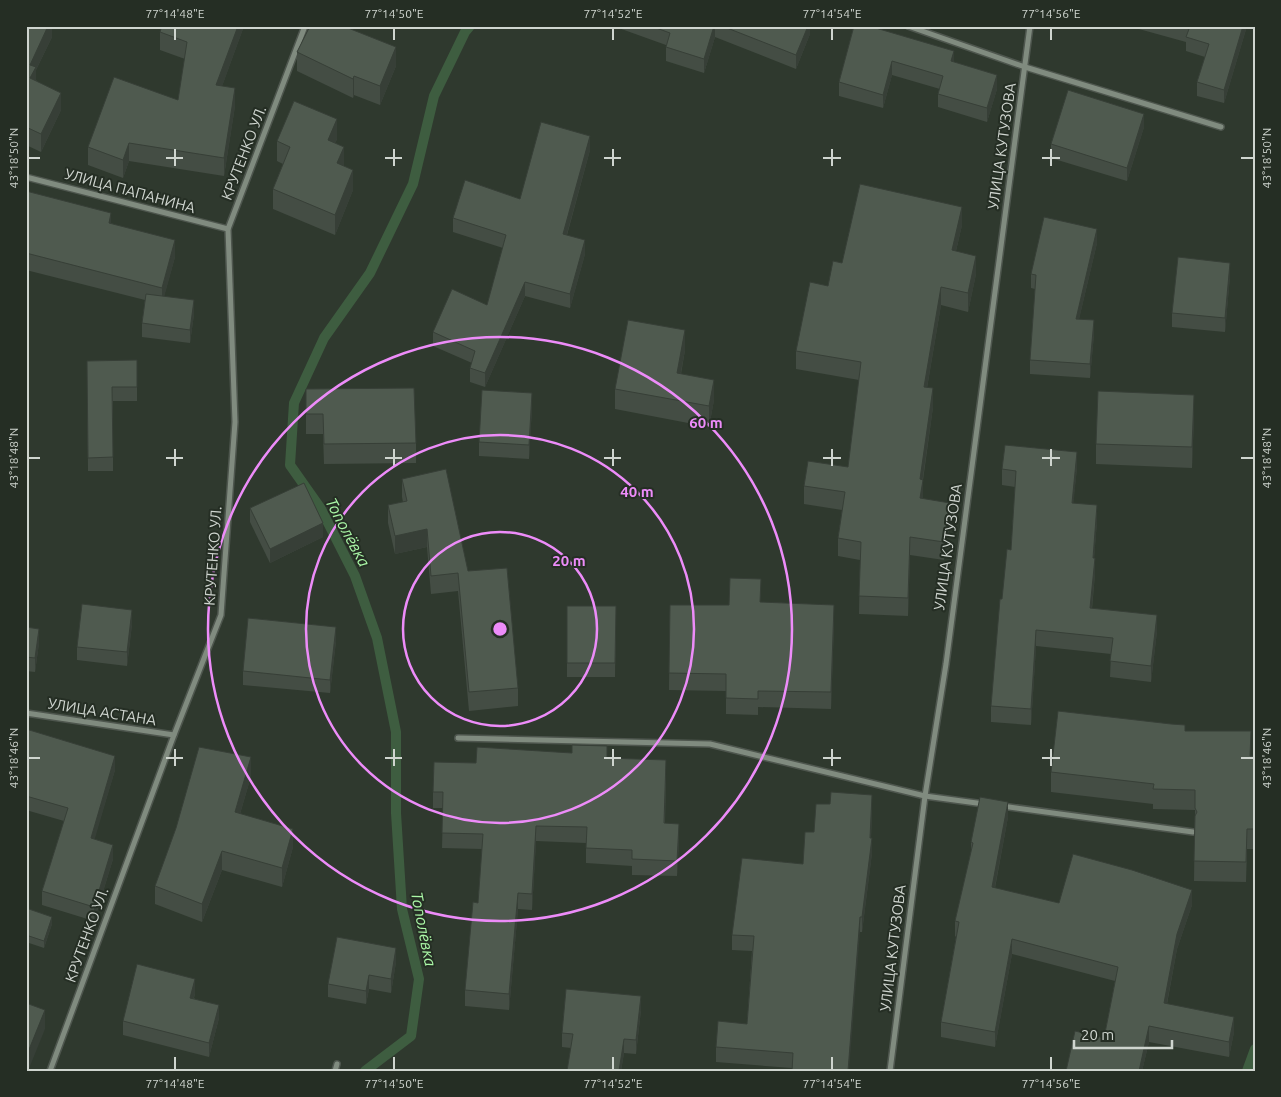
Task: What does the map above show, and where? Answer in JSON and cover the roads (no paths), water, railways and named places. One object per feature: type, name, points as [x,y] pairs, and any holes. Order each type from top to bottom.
[{"type":"street","name":"КРУТЕНКО УЛ.","points":[[50,1071],[174,736],[221,615],[235,422],[228,230],[305,26]]},
{"type":"street","points":[[908,26],[1024,67],[1221,127]]},
{"type":"street","name":"УЛИЦА КУТУЗОВА","points":[[890,1071],[925,796],[947,654],[1030,26]]},
{"type":"street","name":"УЛИЦА ПАПАНИНА","points":[[26,177],[228,230]]},
{"type":"street","name":"УЛИЦА АСТАНА","points":[[26,713],[174,736]]},
{"type":"street","points":[[458,738],[710,744],[925,796],[1192,832]]},
{"type":"street","points":[[335,1071],[337,1064]]},
{"type":"waterway","name":"Тополёвка","points":[[365,1071],[411,1036],[419,979],[402,909],[396,813],[396,732],[377,638],[355,576],[321,509],[290,465],[294,403],[324,338],[370,273],[413,184],[434,96],[465,32],[470,26]]},
{"type":"waterway","points":[[1247,1071],[1255,1049]]}]
